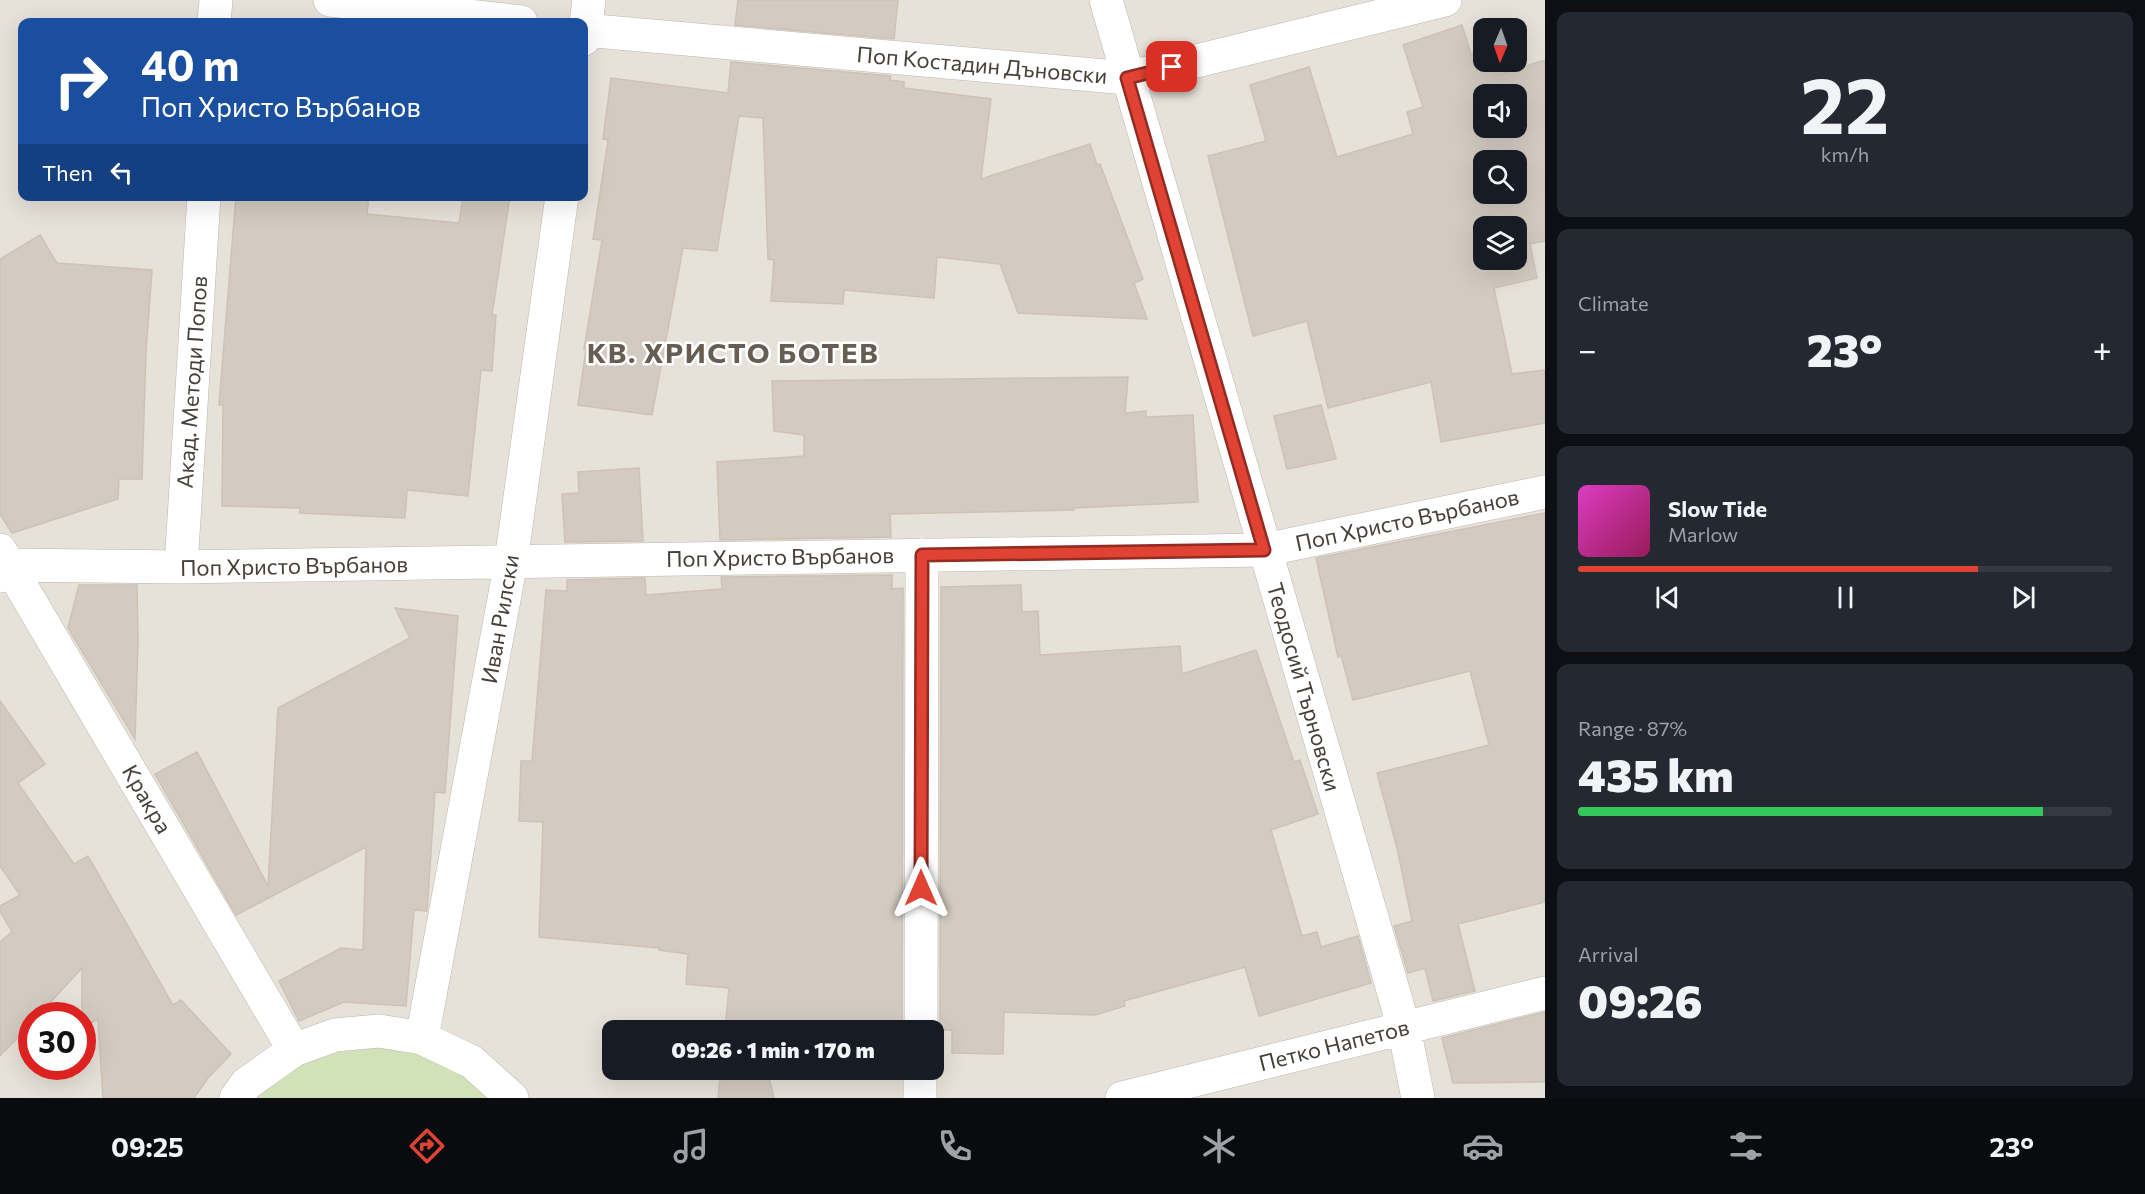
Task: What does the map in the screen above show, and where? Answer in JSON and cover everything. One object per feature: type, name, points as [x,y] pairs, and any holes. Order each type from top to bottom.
[{"type":"street","points":[[214,18],[216,0]]},
{"type":"street","points":[[330,0],[486,18]]},
{"type":"street","name":"Теодосий Търновски","points":[[1106,0],[1404,1028],[1418,1098]]},
{"type":"street","name":"Поп Костадин Дъновски","points":[[588,25],[1127,78],[1445,0]]},
{"type":"street","name":"Акад. Методи Попов","points":[[181,567],[204,201]]},
{"type":"street","name":"Иван Рилски","points":[[422,1038],[511,562],[561,201]]},
{"type":"street","name":"Поп Христо Върбанов","points":[[3,563],[181,567],[1264,550],[1545,492]]},
{"type":"street","points":[[921,1020],[922,555]]},
{"type":"street","name":"Кракра","points":[[3,563],[294,1050]]},
{"type":"street","name":"Петко Напетов","points":[[1122,1098],[1545,993]]},
{"type":"street","points":[[236,1098],[246,1084],[294,1050],[335,1035],[379,1031],[422,1038],[472,1062],[512,1098]]},
{"type":"street","points":[[920,1080],[920,1098]]},
{"type":"shaded area","points":[[0,0],[1545,0],[1545,1098],[0,1098]]},
{"type":"green space","points":[[379,1031],[512,1098],[237,1098],[246,1084]]},
{"type":"building","points":[[738,0],[898,0],[894,39],[735,25]]},
{"type":"building","points":[[1462,25],[1471,54],[1473,53],[1473,72],[1500,72],[1501,74],[1527,72],[1527,66],[1545,60],[1545,241],[1530,244],[1537,278],[1494,288],[1512,374],[1545,370],[1545,423],[1441,442],[1431,382],[1328,408],[1307,321],[1253,336],[1208,156],[1266,141],[1250,85],[1309,67],[1337,157],[1413,134],[1407,112],[1423,107],[1403,45]]},
{"type":"building","points":[[731,62],[891,76],[890,80],[904,82],[904,88],[991,99],[981,179],[1090,144],[1097,165],[1100,164],[1143,279],[1134,283],[1147,319],[1018,313],[1000,264],[937,257],[934,298],[844,290],[843,304],[771,301],[774,260],[768,259],[763,118],[739,116],[717,251],[683,248],[652,415],[578,405],[586,349],[584,349],[602,240],[593,239],[608,140],[603,139],[611,78],[728,93]]},
{"type":"building","points":[[236,201],[368,201],[367,214],[459,223],[462,201],[509,201],[492,315],[496,315],[492,371],[481,370],[468,496],[407,490],[405,518],[300,513],[300,508],[222,506],[223,405],[219,405]]},
{"type":"building","points":[[40,235],[57,263],[152,270],[146,351],[142,479],[119,479],[118,499],[12,533],[0,514],[0,259]]},
{"type":"building","points":[[1128,377],[1125,413],[1146,411],[1146,417],[1193,415],[1198,502],[1074,508],[1074,510],[890,514],[891,537],[720,540],[717,462],[804,456],[804,435],[774,431],[772,381]]},
{"type":"building","points":[[1321,405],[1336,459],[1287,469],[1274,416]]},
{"type":"building","points":[[639,468],[643,541],[565,542],[562,494],[579,493],[578,472]]},
{"type":"building","points":[[1545,513],[1545,902],[1458,924],[1475,991],[1433,1001],[1425,968],[1408,973],[1394,926],[1412,921],[1397,848],[1377,773],[1489,745],[1470,671],[1353,700],[1341,655],[1338,657],[1316,558]]},
{"type":"building","points":[[892,575],[892,589],[903,588],[902,1020],[726,1020],[729,988],[686,984],[688,954],[659,950],[659,948],[539,937],[543,822],[519,821],[521,761],[532,761],[546,590],[567,591],[567,580],[645,578],[646,595],[722,589],[721,577]]},
{"type":"building","points":[[79,585],[137,585],[135,739],[68,628]]},
{"type":"building","points":[[1021,585],[1022,612],[1038,611],[1040,655],[1180,646],[1182,674],[1256,650],[1294,762],[1300,760],[1318,814],[1271,830],[1302,936],[1317,932],[1321,947],[1358,936],[1371,983],[1259,1016],[1245,967],[1124,1001],[1125,1006],[1095,1015],[1004,1012],[1003,1054],[952,1053],[952,1030],[944,1030],[944,1020],[940,1020],[941,587]]},
{"type":"building","points":[[395,608],[458,616],[445,793],[435,792],[427,911],[414,910],[406,1006],[344,1002],[299,1021],[279,981],[341,948],[363,950],[366,847],[236,915],[155,774],[197,752],[268,886],[278,708],[410,638]]},
{"type":"building","points":[[0,701],[45,764],[18,783],[74,864],[88,856],[173,1005],[181,1000],[231,1054],[208,1078],[194,1098],[103,1098],[96,1002],[82,1002],[82,968],[51,1002],[18,1002],[18,1037],[0,1056],[0,942],[12,932],[0,911],[0,906],[20,895],[0,866]]},
{"type":"building","points":[[1545,1012],[1545,1082],[1453,1083],[1442,1038]]},
{"type":"building","points":[[720,1080],[770,1080],[774,1098],[718,1098]]},
{"type":"district","name":"КВ. ХРИСТО БОТЕВ","points":[[733,353]]},
{"type":"route","points":[[921,888],[922,555],[1264,550],[1127,78],[1172,67]]}]
